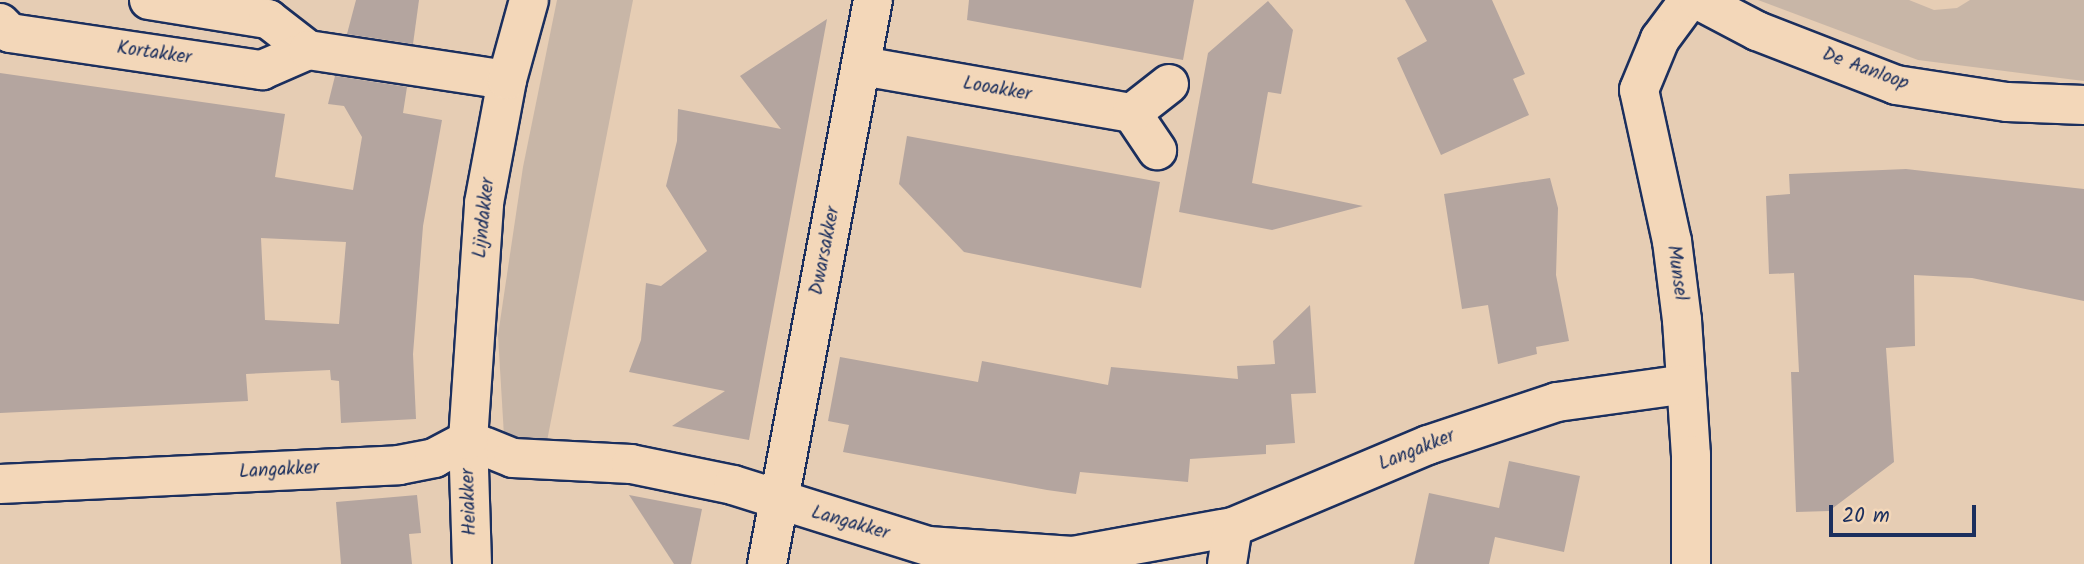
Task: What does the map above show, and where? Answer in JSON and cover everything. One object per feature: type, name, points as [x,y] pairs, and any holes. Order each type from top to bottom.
[{"type":"street","points":[[149,0],[268,19],[308,50],[508,80]]},
{"type":"street","name":"Lijndakker","points":[[468,440],[484,203],[508,80],[529,0]]},
{"type":"street","name":"Dwarsakker","points":[[767,564],[873,0]]},
{"type":"street","name":"Munsel","points":[[1689,0],[1660,39],[1639,90],[1672,241],[1686,384],[1691,564]]},
{"type":"street","name":"De Aanloop","points":[[1698,0],[1757,31],[1896,85],[2007,102],[2084,105]]},
{"type":"street","name":"Kortakker","points":[[0,23],[10,33],[262,70],[308,50]]},
{"type":"street","name":"Looakker","points":[[862,66],[1132,113]]},
{"type":"street","points":[[1157,150],[1132,113],[1169,84]]},
{"type":"street","name":"Langakker","points":[[0,484],[399,465],[434,458],[468,440],[513,458],[631,464],[733,485],[778,502],[928,546],[1073,556],[1233,527],[1495,419],[1557,402],[1686,384]]},
{"type":"street","name":"Heiakker","points":[[468,440],[472,564]]},
{"type":"street","points":[[1227,564],[1233,527]]},
{"type":"shaded area","points":[[557,0],[633,0],[547,441],[504,436],[498,335],[523,167]]},
{"type":"shaded area","points":[[1758,0],[1909,0],[1934,10],[1957,8],[1970,0],[2084,0],[2084,81],[1918,60]]},
{"type":"building","points":[[356,0],[419,0],[413,44],[347,34]]},
{"type":"building","points":[[969,0],[1194,0],[1183,60],[967,20]]},
{"type":"building","points":[[1405,0],[1492,0],[1525,74],[1513,79],[1529,115],[1441,155],[1397,58],[1427,41]]},
{"type":"building","points":[[1268,1],[1293,30],[1281,94],[1268,92],[1252,183],[1363,206],[1272,230],[1179,212],[1208,53]]},
{"type":"building","points":[[827,19],[749,440],[672,426],[725,391],[629,372],[641,340],[646,283],[661,286],[707,251],[666,186],[677,141],[678,109],[781,129],[740,76]]},
{"type":"building","points":[[0,73],[285,114],[275,177],[353,190],[362,137],[344,106],[328,104],[335,76],[407,87],[403,113],[442,120],[423,226],[413,354],[416,419],[341,423],[339,381],[331,380],[330,370],[246,374],[248,401],[0,413]],"holes":[[[261,238],[346,242],[339,324],[265,320]]]},
{"type":"building","points":[[907,136],[1160,182],[1141,288],[964,252],[899,184]]},
{"type":"building","points":[[1906,169],[2084,189],[2084,301],[1972,278],[1914,275],[1915,346],[1886,348],[1894,462],[1829,511],[1796,512],[1791,372],[1799,372],[1794,273],[1769,274],[1766,196],[1790,194],[1789,174]]},
{"type":"building","points":[[1550,178],[1558,208],[1556,275],[1569,341],[1536,347],[1537,354],[1498,364],[1488,305],[1462,309],[1444,194]]},
{"type":"building","points":[[1310,305],[1316,393],[1291,394],[1295,443],[1266,445],[1266,454],[1190,459],[1188,482],[1080,472],[1076,494],[1047,490],[843,452],[849,425],[828,421],[840,357],[978,382],[982,361],[1108,385],[1111,367],[1238,379],[1237,366],[1275,364],[1273,341]]},
{"type":"building","points":[[1509,461],[1580,476],[1564,552],[1495,537],[1489,564],[1414,564],[1429,493],[1499,508]]},
{"type":"building","points":[[417,495],[421,533],[409,534],[412,564],[341,564],[336,502]]},
{"type":"building","points":[[629,495],[702,509],[691,564],[674,564]]}]
